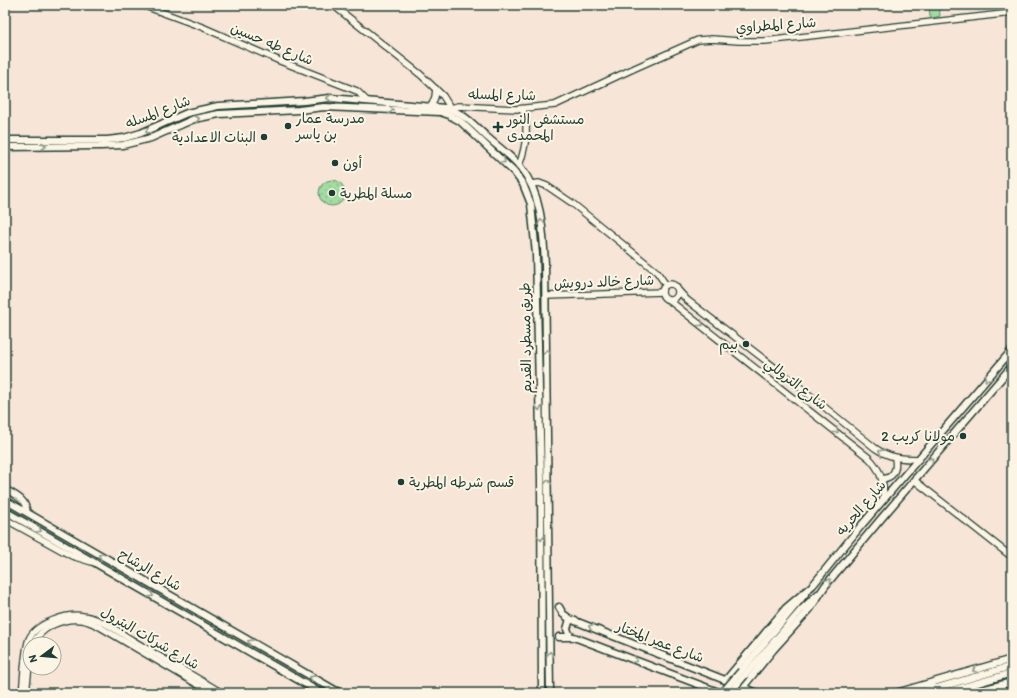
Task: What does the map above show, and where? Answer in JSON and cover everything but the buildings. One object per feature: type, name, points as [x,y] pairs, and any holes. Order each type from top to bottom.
[{"type":"main road","name":"شارع المسله","points":[[5,140],[107,140],[133,136],[194,110],[218,106],[330,98],[367,102]]},
{"type":"main road","name":"طريق مسطرد القديم","points":[[367,102],[448,109],[466,117],[519,166],[531,184],[538,203],[545,264],[546,296],[550,693]]},
{"type":"main road","name":"شارع المسله","points":[[5,146],[116,146],[143,140],[194,119],[219,114],[299,110],[324,107],[352,108]]},
{"type":"main road","name":"طريق مسطرد القديم","points":[[352,108],[440,112],[453,116],[514,172],[523,184],[529,197],[536,254],[541,479],[542,693]]},
{"type":"main road","points":[[171,119],[171,124],[175,126]]},
{"type":"main road","points":[[161,124],[166,127],[166,131]]},
{"type":"main road","name":"شارع الحريه","points":[[726,680],[786,608],[810,588],[883,500],[1012,350]]},
{"type":"main road","name":"شارع الحريه","points":[[745,675],[811,599],[821,592],[914,480],[1012,366]]},
{"type":"main road","name":"شارع الرشاح","points":[[5,500],[340,693]]},
{"type":"main road","name":"شارع الرشاح","points":[[5,510],[282,672],[321,693]]},
{"type":"main road","points":[[730,693],[810,588]]},
{"type":"main road","name":"شارع عمر المختار","points":[[559,607],[563,614],[570,619],[757,693]]},
{"type":"main road","points":[[570,619],[567,626],[567,632],[570,636]]},
{"type":"main road","name":"شارع عمر المختار","points":[[559,637],[570,636],[719,693]]},
{"type":"main road","points":[[896,693],[1012,659]]},
{"type":"main road","points":[[924,685],[937,688],[1012,666]]},
{"type":"main road","points":[[733,672],[734,679],[737,682],[743,683],[745,675]]},
{"type":"main road","points":[[943,693],[1012,673]]},
{"type":"main road","points":[[743,687],[745,675]]},
{"type":"main road","points":[[719,693],[745,675]]},
{"type":"main road","points":[[970,693],[1012,682]]},
{"type":"street","name":"شارع طه حسين","points":[[142,5],[202,27],[280,61],[357,91],[367,102]]},
{"type":"street","points":[[333,5],[409,65],[446,100],[448,109]]},
{"type":"street","name":"شارع المطراوي","points":[[555,105],[698,40],[712,39],[765,41],[1012,13]]},
{"type":"street","points":[[431,107],[436,90]]},
{"type":"street","name":"شارع المسله","points":[[448,109],[458,106],[522,109],[555,105]]},
{"type":"street","points":[[519,166],[524,149],[526,126],[525,116],[522,109]]},
{"type":"street","points":[[531,184],[539,183],[547,186],[572,203],[656,272],[666,285]]},
{"type":"street","points":[[666,285],[674,285],[678,290],[676,297],[670,301],[663,298],[662,292],[666,285]]},
{"type":"street","name":"شارع التروللي","points":[[678,290],[687,300],[791,380],[875,448],[895,458],[906,460],[919,459]]},
{"type":"street","name":"شارع خالد درويش","points":[[546,296],[662,292]]},
{"type":"street","name":"شارع التروللي","points":[[670,301],[869,458],[877,468],[882,479],[884,491],[883,500]]},
{"type":"street","points":[[882,479],[890,476],[894,472],[896,466],[895,458]]},
{"type":"street","points":[[914,480],[1012,557]]},
{"type":"street","points":[[5,489],[22,500],[26,506],[27,512]]},
{"type":"street","points":[[5,518],[72,556],[84,561],[95,563]]},
{"type":"street","name":"شارع شركات البترول","points":[[38,636],[42,629],[56,620],[69,616],[81,615],[96,620],[222,693]]},
{"type":"street","name":"شارع شركات البترول","points":[[42,629],[67,621],[75,620],[90,622],[212,693]]},
{"type":"street","points":[[22,693],[28,644],[33,634],[42,629]]},
{"type":"street","points":[[26,693],[28,676]]},
{"type":"green space","points":[[929,5],[939,5],[940,16],[930,17]]},
{"type":"green space","points":[[332,180],[341,184],[345,193],[341,202],[332,206],[323,202],[319,193],[323,184]]},
{"type":"place","name":"مدرسة عمار بن ياسر","points":[[288,126]]},
{"type":"place","name":"مستشفى النور المحمدى","points":[[498,127]]},
{"type":"place","name":"البنات الاعدادية","points":[[264,137]]},
{"type":"place","name":"أون","points":[[335,163]]},
{"type":"place","name":"مسلة المطرية","points":[[332,193]]},
{"type":"place","name":"بيم","points":[[746,344]]},
{"type":"place","name":"مولانا كريب 2","points":[[963,436]]},
{"type":"place","name":"قسم شرطه المطرية","points":[[401,482]]}]
